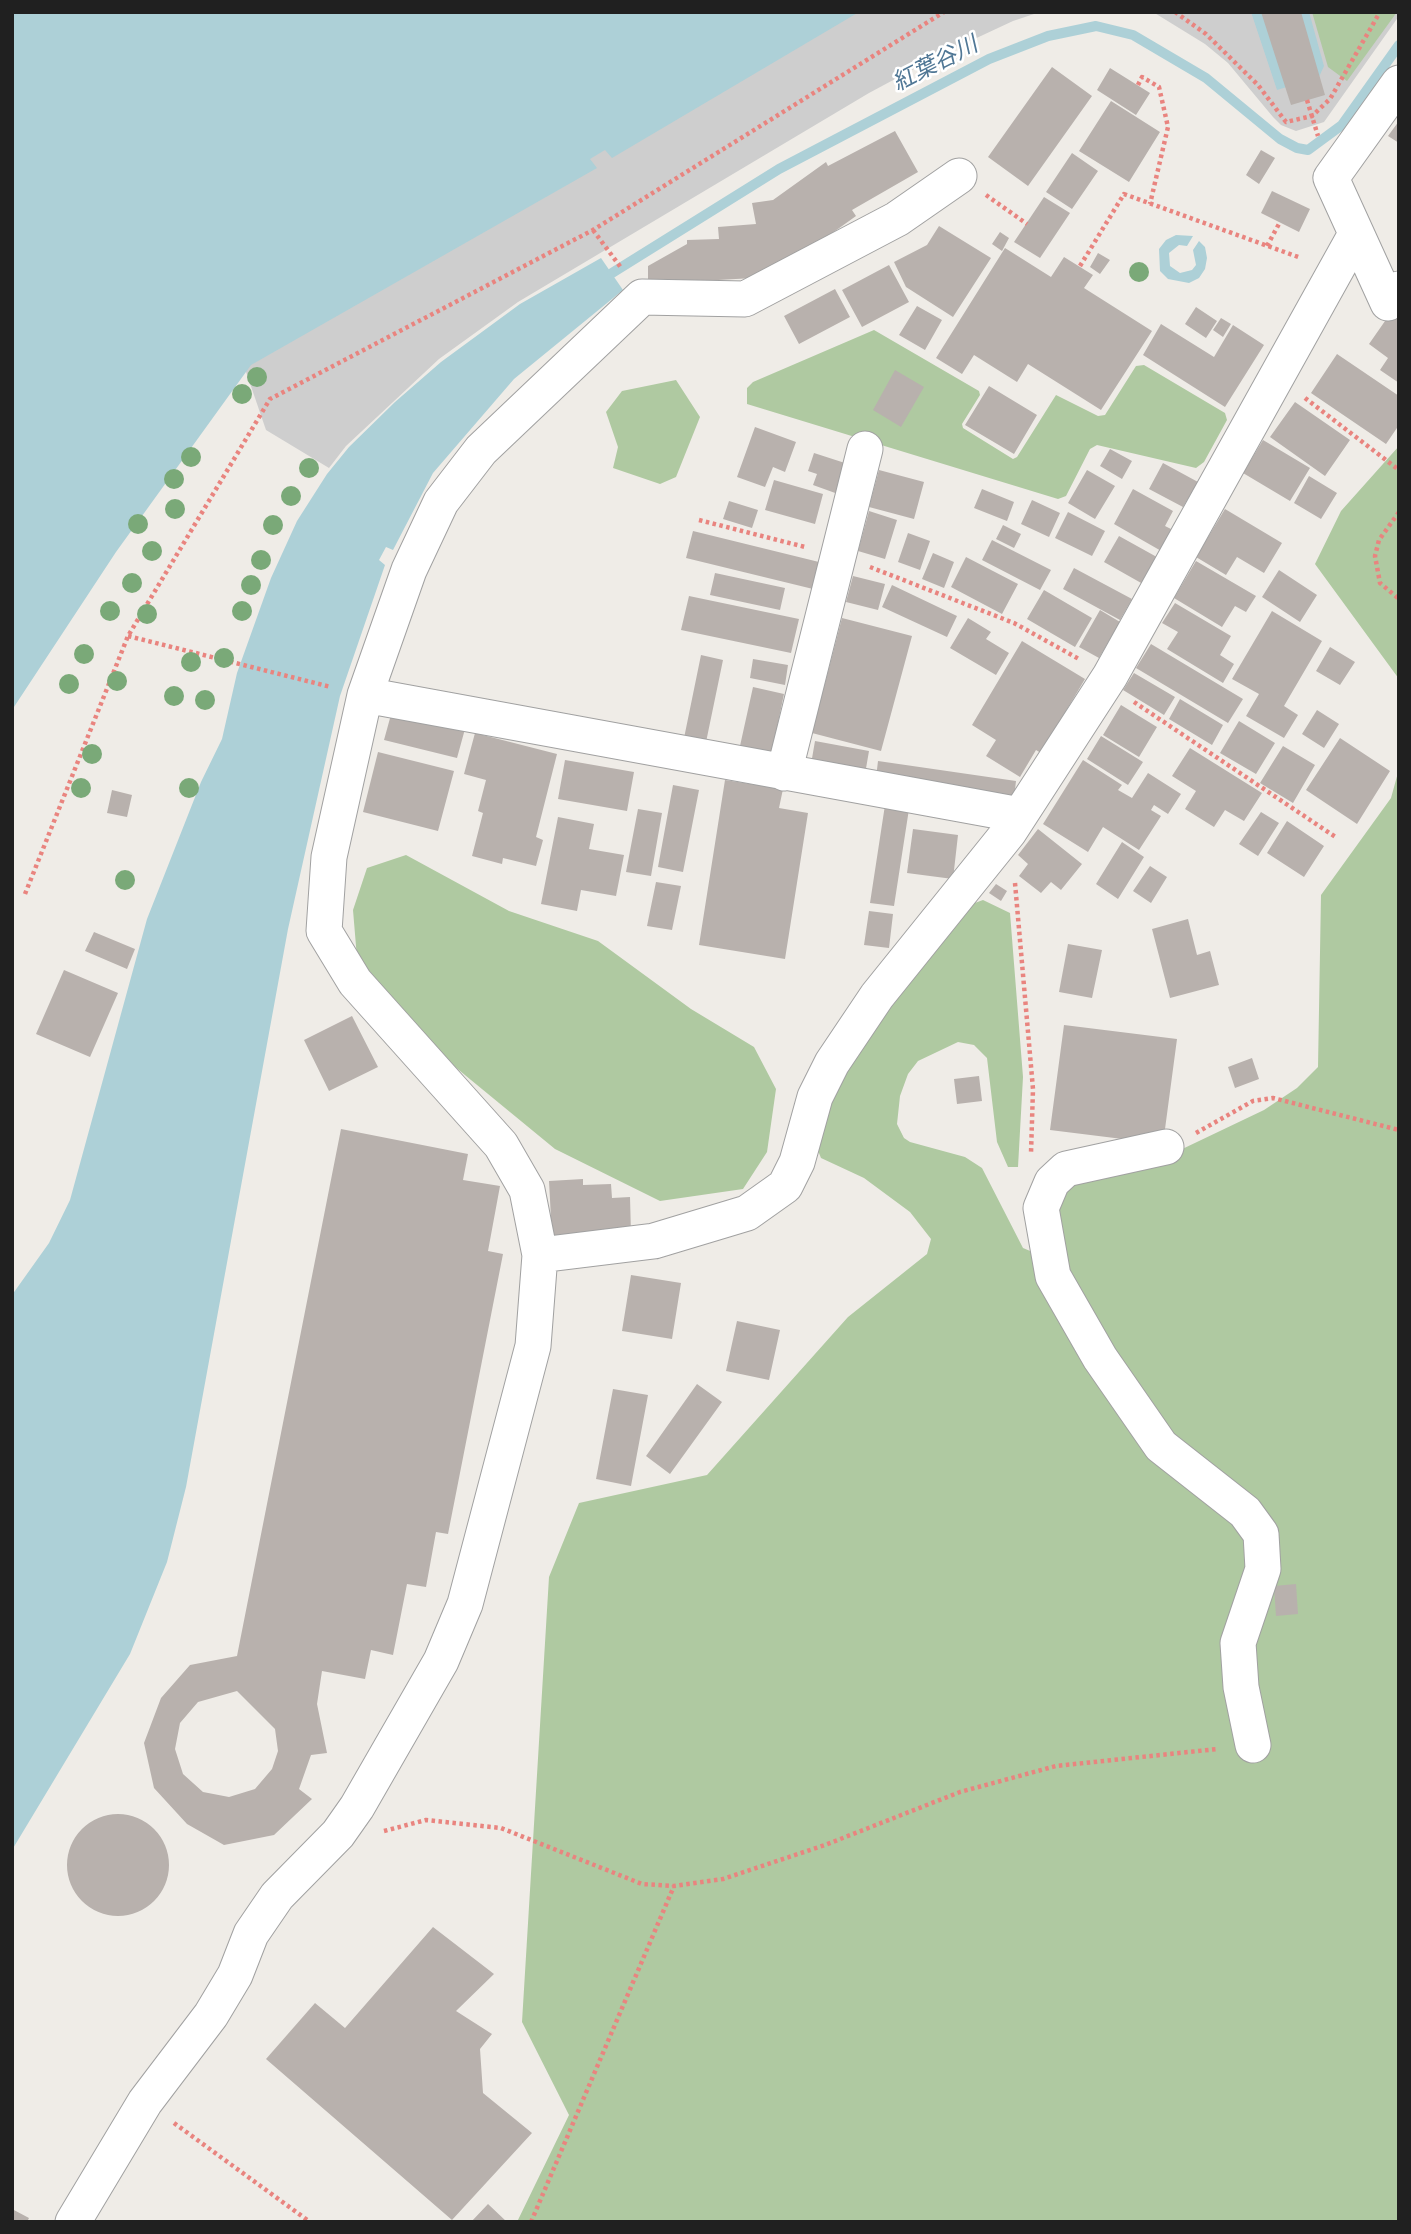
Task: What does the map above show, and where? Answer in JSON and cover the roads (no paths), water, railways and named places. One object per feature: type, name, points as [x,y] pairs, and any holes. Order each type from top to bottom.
[{"type":"street","points":[[1399,83],[1331,177],[1388,303],[1399,289]]},
{"type":"street","points":[[73,2222],[145,2102],[211,2015],[235,1975],[251,1934],[277,1896],[338,1834],[357,1807],[441,1661],[465,1604],[533,1346],[540,1255],[527,1190],[501,1145],[355,982],[324,931],[329,857],[351,691],[441,502],[481,450],[642,297],[745,299],[897,219],[959,176]]},
{"type":"street","points":[[540,1255],[654,1241],[747,1213],[785,1186],[797,1161],[815,1097],[832,1063],[877,996],[1020,815],[1110,676],[1274,377],[1356,234]]},
{"type":"street","points":[[784,773],[865,449]]},
{"type":"street","points":[[351,691],[1020,815]]},
{"type":"street","points":[[1166,1147],[1066,1169],[1052,1182],[1041,1209],[1054,1276],[1100,1357],[1161,1446],[1245,1512],[1261,1534],[1263,1569],[1238,1643],[1241,1687],[1252,1745]]},
{"type":"water","points":[[12,12],[859,12],[612,158],[605,150],[590,159],[597,168],[251,365],[116,552],[12,710]]},
{"type":"water","points":[[1251,12],[1309,12],[1324,66],[1319,77],[1277,90]]},
{"type":"water","points":[[1176,235],[1193,236],[1187,246],[1179,245],[1169,253],[1170,266],[1180,273],[1192,270],[1196,265],[1193,250],[1199,241],[1205,247],[1205,269],[1199,278],[1189,283],[1168,279],[1160,271],[1159,249],[1166,240]]},
{"type":"water","points":[[601,258],[623,290],[514,379],[433,473],[393,550],[386,547],[379,560],[385,565],[340,696],[288,929],[186,1487],[167,1562],[130,1654],[12,1850],[12,1295],[49,1243],[70,1200],[147,919],[201,782],[222,739],[237,673],[271,578],[297,521],[327,474],[349,447],[395,402],[441,362],[520,304]]},
{"type":"waterway","name":"紅葉谷川","points":[[612,273],[779,169],[989,59],[1048,36],[1096,26],[1133,35],[1206,78],[1280,139],[1297,148],[1308,150],[1342,125],[1399,45]]}]
